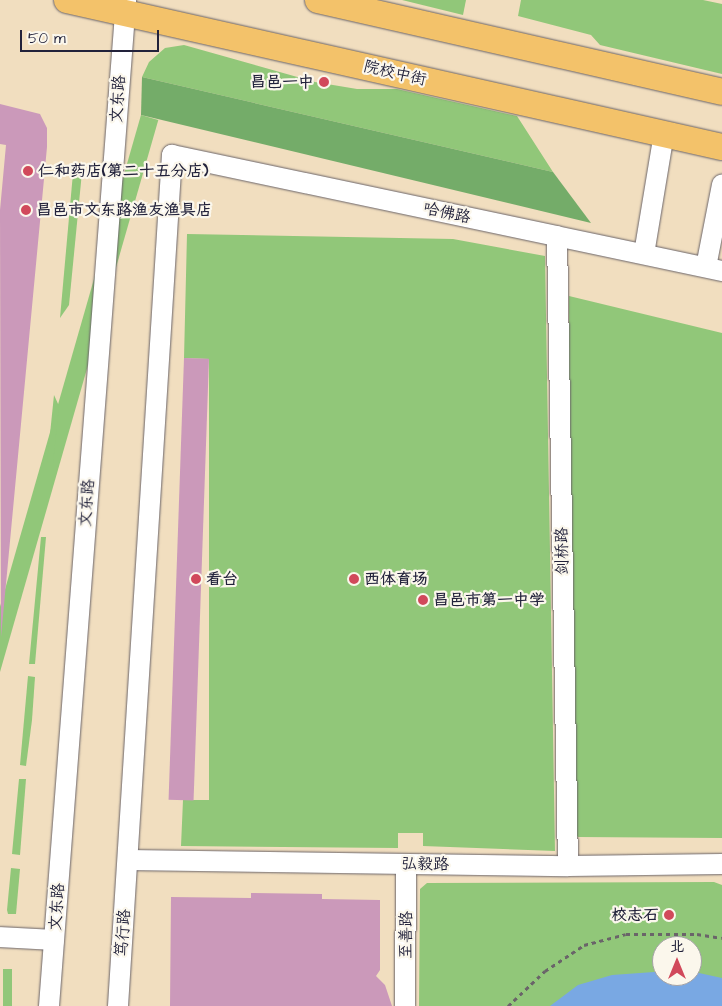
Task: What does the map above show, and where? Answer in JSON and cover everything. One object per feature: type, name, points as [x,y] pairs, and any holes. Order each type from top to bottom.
[{"type":"main road","name":"院校中街","points":[[67,0],[125,7],[722,147]]},
{"type":"main road","points":[[318,0],[722,92]]},
{"type":"street","name":"文东路","points":[[49,1006],[125,7]]},
{"type":"street","points":[[644,254],[664,133]]},
{"type":"street","name":"哈佛路","points":[[172,155],[714,269]]},
{"type":"street","name":"笃行路","points":[[118,1006],[172,155]]},
{"type":"street","points":[[714,269],[722,184]]},
{"type":"street","name":"剑桥路","points":[[557,236],[568,866]]},
{"type":"street","name":"弘毅路","points":[[128,860],[568,866],[722,864]]},
{"type":"street","name":"至善路","points":[[405,1006],[406,864]]},
{"type":"street","points":[[0,937],[54,940]]},
{"type":"path","points":[[508,1006],[545,971],[584,945],[626,934],[697,934],[722,938]]},
{"type":"green space","points":[[402,0],[466,0],[463,15]]},
{"type":"green space","points":[[521,0],[703,0],[722,4],[722,74],[600,45],[591,35],[518,16]]},
{"type":"green space","points":[[184,45],[315,82],[357,89],[397,89],[517,116],[553,172],[142,77],[149,62],[165,48]]},
{"type":"green space","points":[[142,77],[553,172],[591,223],[141,115]]},
{"type":"green space","points":[[141,115],[158,120],[0,672],[0,607]]},
{"type":"green space","points":[[82,172],[69,305],[60,318],[73,173]]},
{"type":"green space","name":"西体育场","points":[[187,234],[453,239],[545,256],[555,851],[423,846],[423,833],[398,833],[398,848],[181,846],[183,800],[209,800],[209,359],[184,358]]},
{"type":"green space","points":[[569,296],[722,333],[722,838],[578,837],[570,827]]},
{"type":"green space","points":[[54,395],[59,406],[53,463],[47,463]]},
{"type":"green space","points":[[41,537],[46,537],[35,664],[29,664]]},
{"type":"green space","points":[[28,676],[35,677],[26,766],[20,765]]},
{"type":"green space","points":[[19,779],[26,779],[20,855],[12,854]]},
{"type":"green space","points":[[11,868],[20,869],[16,914],[8,914],[7,910]]},
{"type":"green space","points":[[714,882],[722,885],[722,1006],[419,1006],[420,889],[427,883]]},
{"type":"green space","points":[[3,969],[12,969],[12,1006],[3,1006]]},
{"type":"water","points":[[652,972],[652,986],[702,986],[702,974],[722,978],[722,1006],[550,1006],[578,985],[612,975]]},
{"type":"building","points":[[0,104],[40,114],[47,128],[47,147],[1,637],[0,210],[6,145],[0,144]]},
{"type":"building","name":"看台","points":[[184,358],[209,359],[194,801],[169,800]]},
{"type":"building","points":[[251,893],[322,894],[322,899],[380,900],[380,970],[376,976],[385,985],[392,1006],[170,1006],[171,897],[251,898]]},
{"type":"place","name":"昌邑一中","points":[[324,82]]},
{"type":"place","name":"仁和药店(第二十五分店)","points":[[28,171]]},
{"type":"place","name":"昌邑市文东路渔友渔具店","points":[[26,210]]},
{"type":"place","name":"看台","points":[[196,579]]},
{"type":"place","name":"西体育场","points":[[354,579]]},
{"type":"place","name":"昌邑市第一中学","points":[[423,600]]},
{"type":"place","name":"校志石","points":[[669,915]]}]
